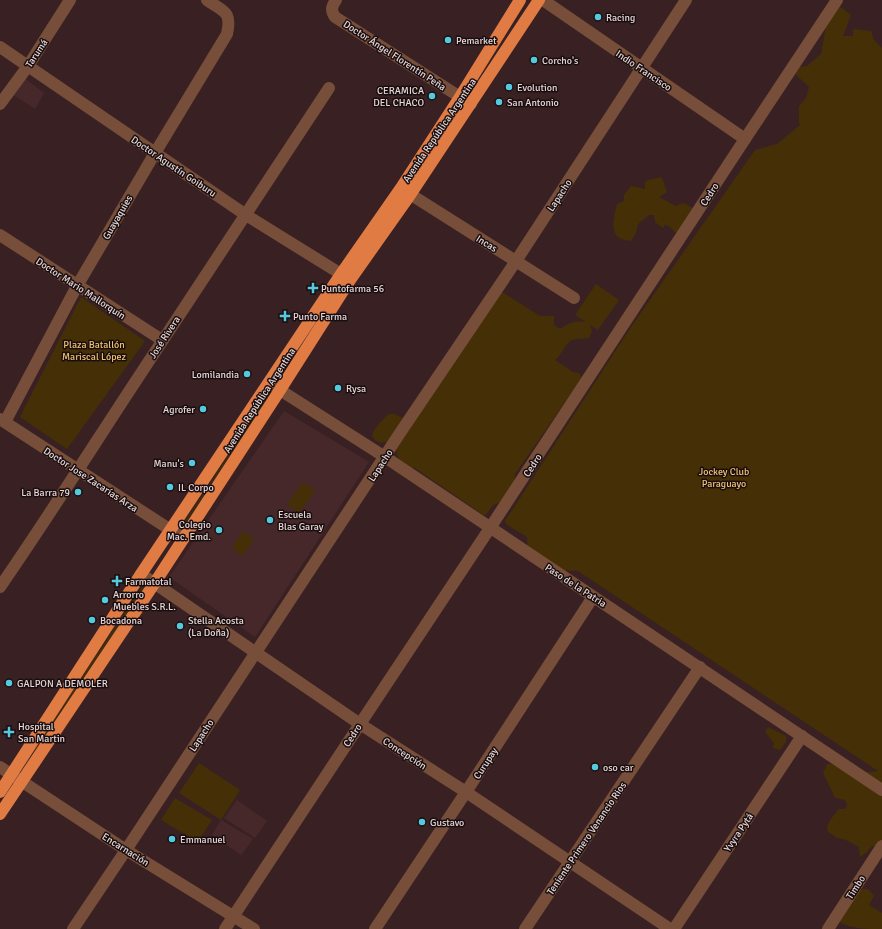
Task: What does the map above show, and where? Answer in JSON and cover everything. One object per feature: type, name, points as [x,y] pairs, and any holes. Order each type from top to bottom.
[{"type":"highway","name":"Avenida República Argentina","points":[[405,192],[460,97],[520,0]]},
{"type":"highway","name":"Avenida República Argentina","points":[[0,814],[16,778],[141,574],[269,383],[346,277],[405,192],[471,104],[539,0]]},
{"type":"highway","name":"Avenida República Argentina","points":[[0,792],[16,778],[154,584],[280,390],[346,277]]},
{"type":"street","name":"Tarumá","points":[[0,104],[28,66],[70,0]]},
{"type":"street","name":"Guayaquies","points":[[2,421],[77,286],[155,153],[228,34],[230,22],[228,15],[207,0]]},
{"type":"street","name":"Doctor Ángel Florentín Peña","points":[[336,0],[332,7],[332,13],[335,17],[471,104]]},
{"type":"street","name":"Indio Francisco","points":[[543,0],[745,139]]},
{"type":"street","name":"Lapacho","points":[[73,929],[400,433],[516,261],[686,0]]},
{"type":"street","name":"Cedro","points":[[225,929],[837,0]]},
{"type":"street","name":"Doctor Agustín Goiburu","points":[[0,48],[246,215],[346,277]]},
{"type":"street","name":"José Rivera","points":[[0,586],[78,471],[162,340],[329,88]]},
{"type":"street","name":"Incas","points":[[405,192],[574,298]]},
{"type":"street","name":"Doctor Mario Mallorquín","points":[[0,235],[162,340]]},
{"type":"street","name":"Paso de la Patria","points":[[269,383],[385,457],[882,790]]},
{"type":"street","name":"Doctor Jose Zacarías Arza","points":[[2,421],[183,538]]},
{"type":"street","name":"Concepción","points":[[141,574],[360,724],[466,792],[670,929]]},
{"type":"street","name":"Curupay","points":[[375,929],[593,597]]},
{"type":"street","name":"Teniente Primero Venancio Rios","points":[[525,929],[700,667]]},
{"type":"street","name":"Yvyra Pytá","points":[[674,929],[802,736]]},
{"type":"street","name":"Encarnación","points":[[0,767],[126,850],[254,929]]},
{"type":"street","name":"Timbo","points":[[828,929],[882,846]]},
{"type":"shaded area","points":[[23,77],[44,93],[35,109],[12,94]]},
{"type":"shaded area","name":"Escuela Blas Garay","points":[[284,411],[369,462],[255,637],[169,577]]},
{"type":"shaded area","points":[[237,800],[267,821],[255,838],[224,818]]},
{"type":"shaded area","points":[[221,820],[253,839],[241,855],[212,835]]},
{"type":"green space","name":"Jockey Club Paraguayo","points":[[836,6],[842,8],[851,15],[843,36],[853,36],[853,29],[871,31],[874,40],[882,48],[882,847],[872,846],[860,857],[859,847],[844,839],[837,838],[827,831],[829,822],[839,809],[845,809],[847,805],[845,800],[835,798],[823,773],[827,764],[836,764],[851,774],[878,771],[578,571],[560,570],[528,554],[527,537],[506,524],[505,521],[631,327],[755,150],[777,144],[800,125],[799,106],[806,98],[809,87],[796,75],[794,67],[807,66],[821,54],[827,19]]},
{"type":"green space","points":[[661,177],[667,192],[659,197],[676,206],[683,203],[693,208],[693,212],[676,233],[669,226],[665,225],[663,228],[655,222],[654,215],[649,215],[638,224],[636,233],[631,241],[623,240],[618,237],[615,233],[613,222],[617,204],[624,201],[624,195],[631,186],[645,189],[645,181]]},
{"type":"green space","points":[[596,284],[619,300],[598,330],[590,325],[592,331],[589,338],[572,340],[565,346],[555,360],[573,372],[579,373],[582,378],[515,474],[514,481],[503,501],[493,505],[485,516],[415,468],[410,468],[400,462],[397,454],[397,446],[499,290],[540,316],[554,316],[554,325],[560,329],[572,322],[586,322],[575,315]]},
{"type":"green space","name":"Plaza Batallón Mariscal López","points":[[81,297],[145,341],[67,449],[20,417]]},
{"type":"green space","points":[[271,393],[182,528],[181,527]]},
{"type":"green space","points":[[390,414],[395,414],[404,419],[389,442],[377,441],[372,436],[374,430]]},
{"type":"green space","points":[[303,482],[315,491],[299,513],[287,504]]},
{"type":"green space","points":[[243,531],[254,539],[243,556],[232,548]]},
{"type":"green space","points":[[142,587],[144,588],[22,769],[21,767]]},
{"type":"green space","points":[[768,727],[786,736],[786,742],[780,750],[773,748],[774,743],[765,732]]},
{"type":"green space","points":[[199,763],[240,790],[221,820],[179,793]]},
{"type":"green space","points":[[175,798],[212,820],[198,842],[161,820]]},
{"type":"green space","points":[[862,889],[868,889],[874,896],[869,905],[882,913],[882,929],[865,929],[839,922],[851,896]]},
{"type":"place","name":"Racing","points":[[598,17]]},
{"type":"place","name":"Pemarket","points":[[448,40]]},
{"type":"place","name":"Corcho's","points":[[534,60]]},
{"type":"place","name":"Evolution","points":[[509,87]]},
{"type":"place","name":"CERAMICA DEL CHACO","points":[[432,96]]},
{"type":"place","name":"San Antonio","points":[[499,102]]},
{"type":"place","name":"Puntofarma 56","points":[[313,288]]},
{"type":"place","name":"Punto Farma","points":[[285,316]]},
{"type":"place","name":"Lomilandia","points":[[247,374]]},
{"type":"place","name":"Rysa","points":[[338,388]]},
{"type":"place","name":"Agrofer","points":[[203,409]]},
{"type":"place","name":"Manu's","points":[[192,463]]},
{"type":"place","name":"IL Corpo","points":[[170,487]]},
{"type":"place","name":"La Barra 79","points":[[78,492]]},
{"type":"place","name":"Escuela Blas Garay","points":[[270,520]]},
{"type":"place","name":"Colegio Mac. Emd.","points":[[219,530]]},
{"type":"place","name":"Farmatotal","points":[[117,581]]},
{"type":"place","name":"Arrorro Muebles S.R.L.","points":[[105,600]]},
{"type":"place","name":"Bocadona","points":[[92,620]]},
{"type":"place","name":"Stella Acosta (La Doña)","points":[[180,626]]},
{"type":"place","name":"GALPON A DEMOLER","points":[[9,683]]},
{"type":"place","name":"Hospital San Martin","points":[[9,732]]},
{"type":"place","name":"oso car","points":[[595,767]]},
{"type":"place","name":"Gustavo","points":[[422,822]]},
{"type":"place","name":"Emmanuel","points":[[172,839]]}]
